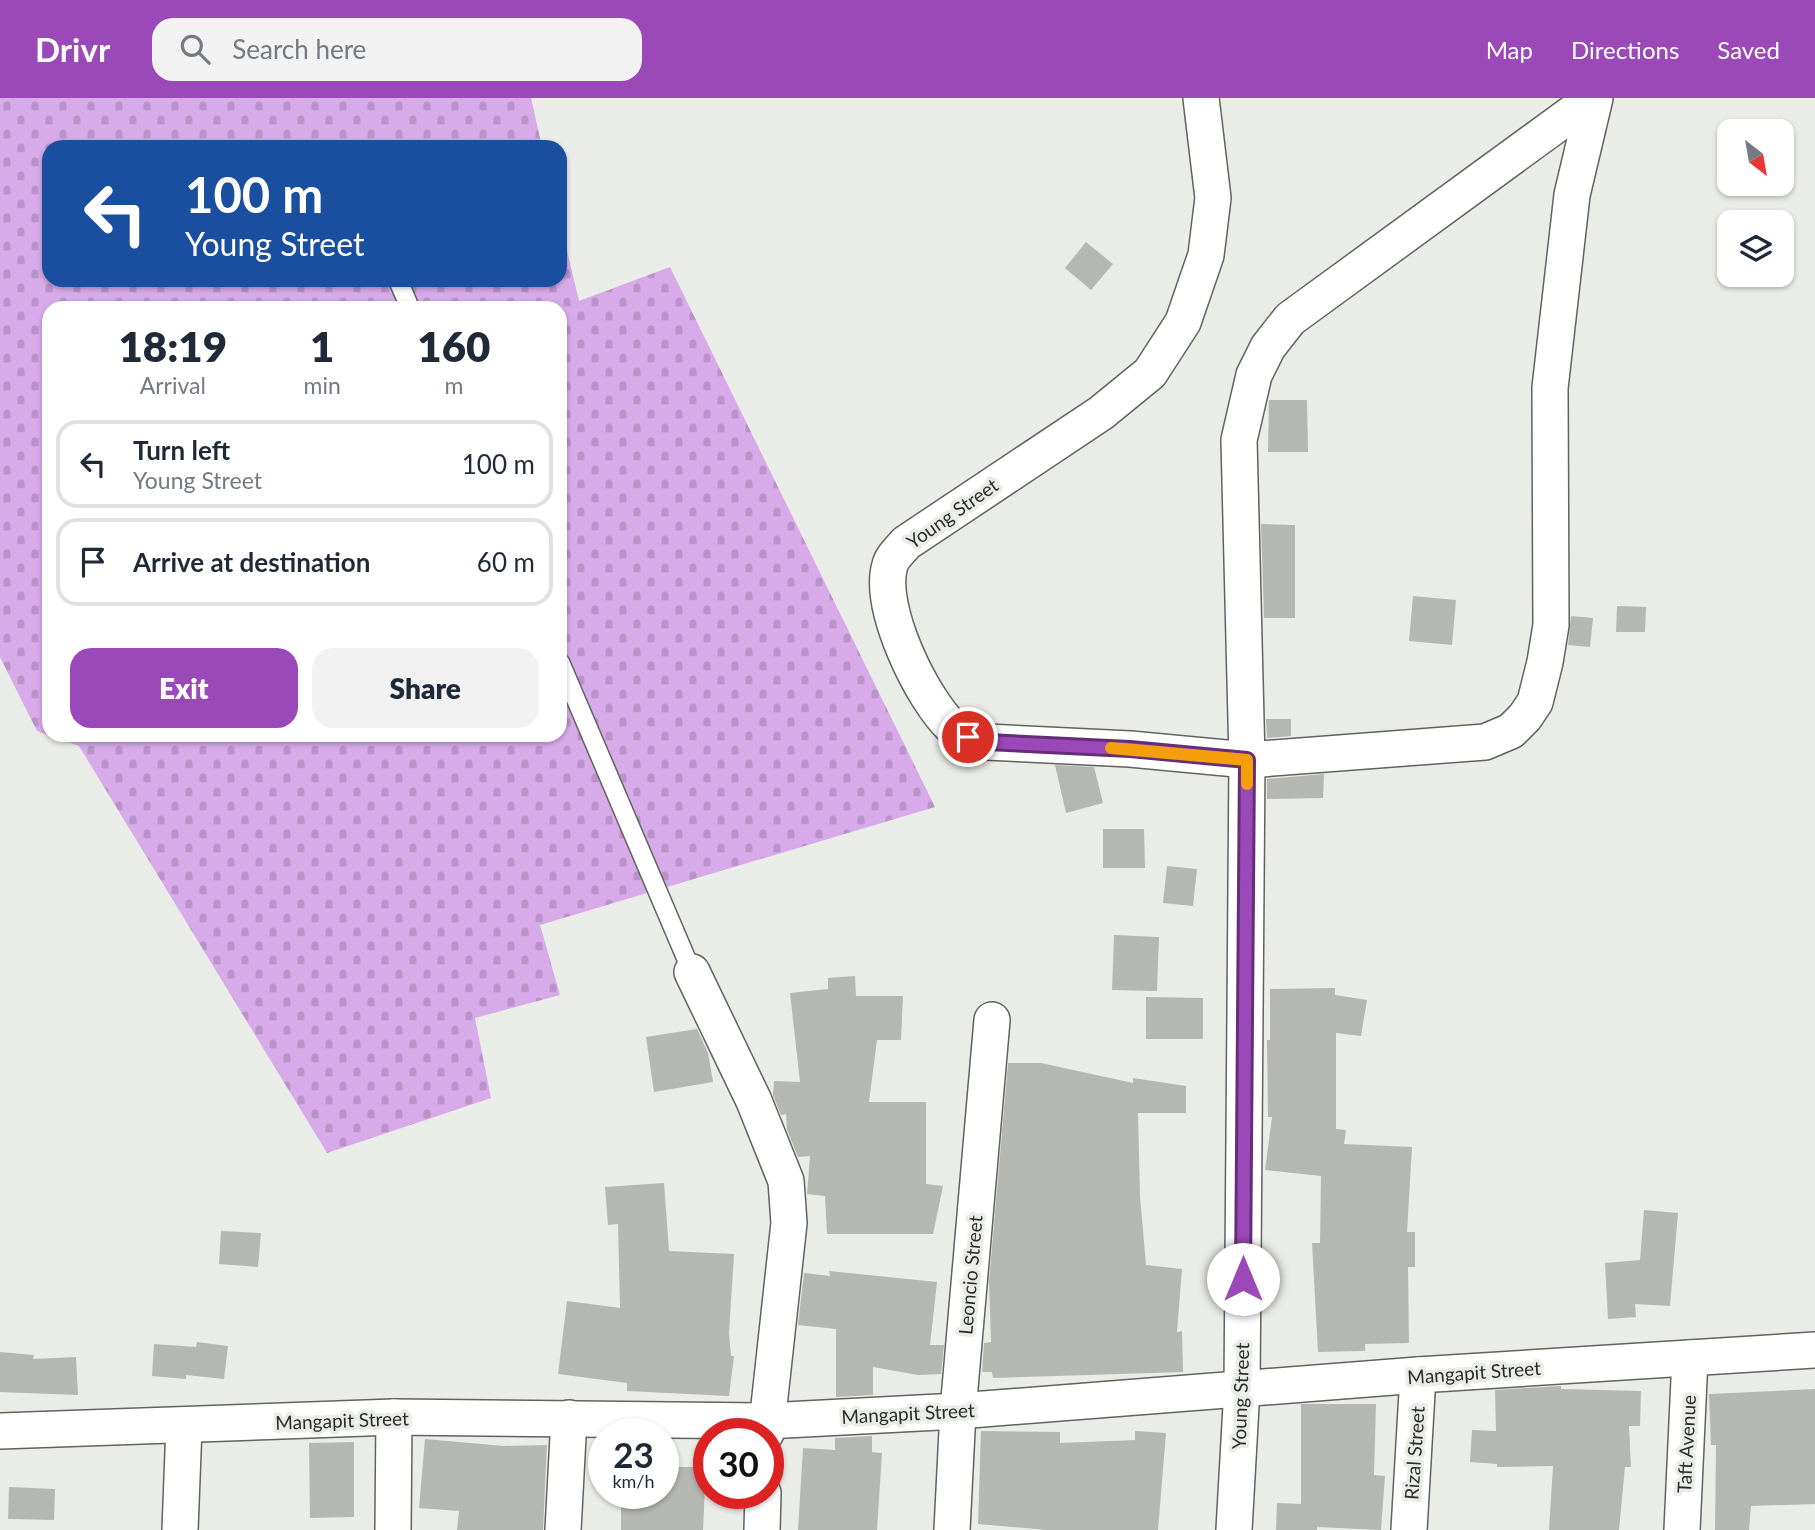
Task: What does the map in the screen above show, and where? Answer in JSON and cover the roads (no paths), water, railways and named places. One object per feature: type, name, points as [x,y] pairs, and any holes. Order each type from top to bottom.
[{"type":"street","name":"Young Street","points":[[1200,98],[1213,198],[1206,255],[1183,322],[1150,373],[1101,413],[906,543],[890,562],[886,593],[890,615],[901,644],[953,728],[968,737],[987,742],[1130,749],[1247,760],[1242,1388],[1234,1530]]},
{"type":"street","points":[[1594,98],[1572,195],[1550,388],[1551,625],[1535,702],[1511,731],[1485,742],[1247,760],[1239,440],[1244,408],[1258,366],[1290,319],[1594,98]]},
{"type":"street","points":[[692,972],[754,1101],[786,1181],[789,1223],[767,1418]]},
{"type":"street","name":"Leoncio Street","points":[[952,1530],[958,1411],[992,1020]]},
{"type":"street","name":"Mangapit Street","points":[[784,1426],[1242,1388],[1815,1350]]},
{"type":"street","name":"Taft Avenue","points":[[1682,1530],[1690,1358]]},
{"type":"street","name":"Rizal Street","points":[[1409,1530],[1418,1376]]},
{"type":"street","points":[[393,1530],[394,1417]]},
{"type":"street","name":"Mangapit Street","points":[[0,1431],[394,1417],[569,1418],[693,1424]]},
{"type":"street","points":[[563,1530],[569,1418]]},
{"type":"street","points":[[180,1530],[184,1426]]},
{"type":"street","points":[[762,1530],[763,1509]]},
{"type":"lane","points":[[567,678],[692,972]]}]
